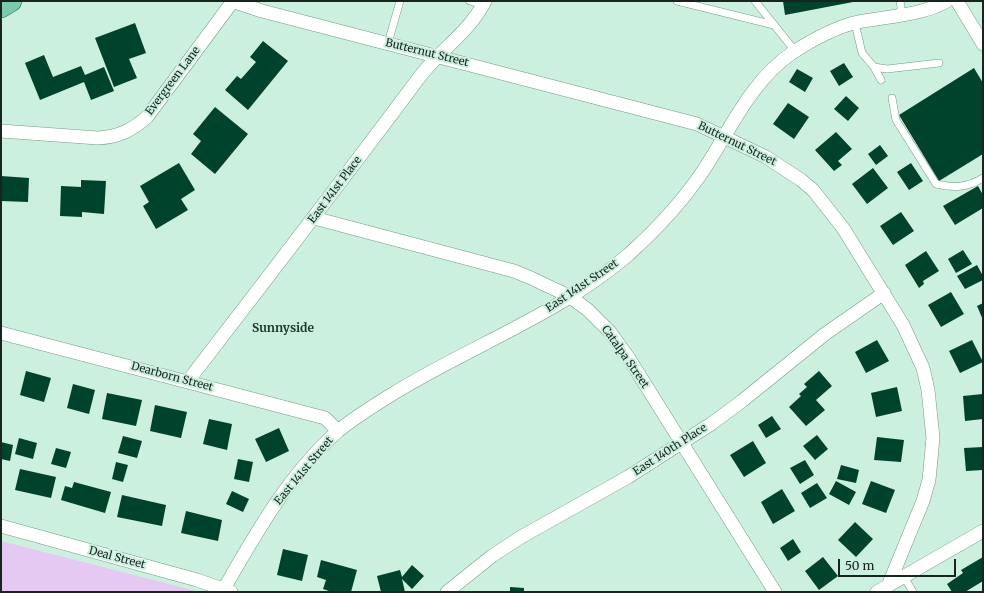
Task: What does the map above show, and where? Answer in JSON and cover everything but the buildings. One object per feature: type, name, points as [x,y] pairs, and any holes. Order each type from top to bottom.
[{"type":"main road","points":[[1,7],[11,1]]},
{"type":"street","name":"Butternut Street","points":[[232,1],[262,11],[697,124],[766,157],[801,180],[813,190],[843,228],[903,325],[923,368],[928,390],[933,438],[932,460],[923,501],[883,589]]},
{"type":"street","name":"Evergreen Lane","points":[[1,131],[98,138],[114,136],[132,129],[147,117],[232,1]]},
{"type":"street","name":"East 141st Street","points":[[226,591],[250,544],[281,496],[313,457],[338,431],[370,408],[417,379],[542,313],[627,255],[667,217],[688,193],[755,89],[771,69],[795,51],[830,32],[855,23],[926,10],[947,1]]},
{"type":"street","points":[[957,1],[983,44]]},
{"type":"street","name":"East 141st Place","points":[[188,381],[314,218],[425,70],[461,35],[484,3]]},
{"type":"street","name":"Catalpa Street","points":[[314,218],[514,271],[569,296],[593,313],[610,332],[628,357],[775,592]]},
{"type":"street","name":"East 140th Place","points":[[447,592],[492,556],[521,537],[628,477],[682,443],[742,401],[829,330],[884,293]]},
{"type":"street","name":"Dearborn Street","points":[[1,333],[326,418],[338,431]]},
{"type":"street","name":"Deal Street","points":[[1,526],[197,580],[226,591]]},
{"type":"street","points":[[883,589],[983,531]]},
{"type":"lane","points":[[388,43],[400,1]]},
{"type":"lane","points":[[470,1],[484,3]]},
{"type":"lane","points":[[677,1],[774,25]]},
{"type":"lane","points":[[755,1],[795,51]]},
{"type":"lane","points":[[900,1],[902,14]]},
{"type":"lane","points":[[855,23],[862,53],[874,67],[881,80]]},
{"type":"lane","points":[[874,67],[887,69],[939,63]]},
{"type":"lane","points":[[892,98],[896,120],[936,184],[953,188],[977,182],[983,178]]},
{"type":"lane","points":[[904,577],[913,592]]},
{"type":"shaded area","points":[[1,541],[200,592],[1,592]]},
{"type":"district","name":"Sunnyside","points":[[283,329]]}]
